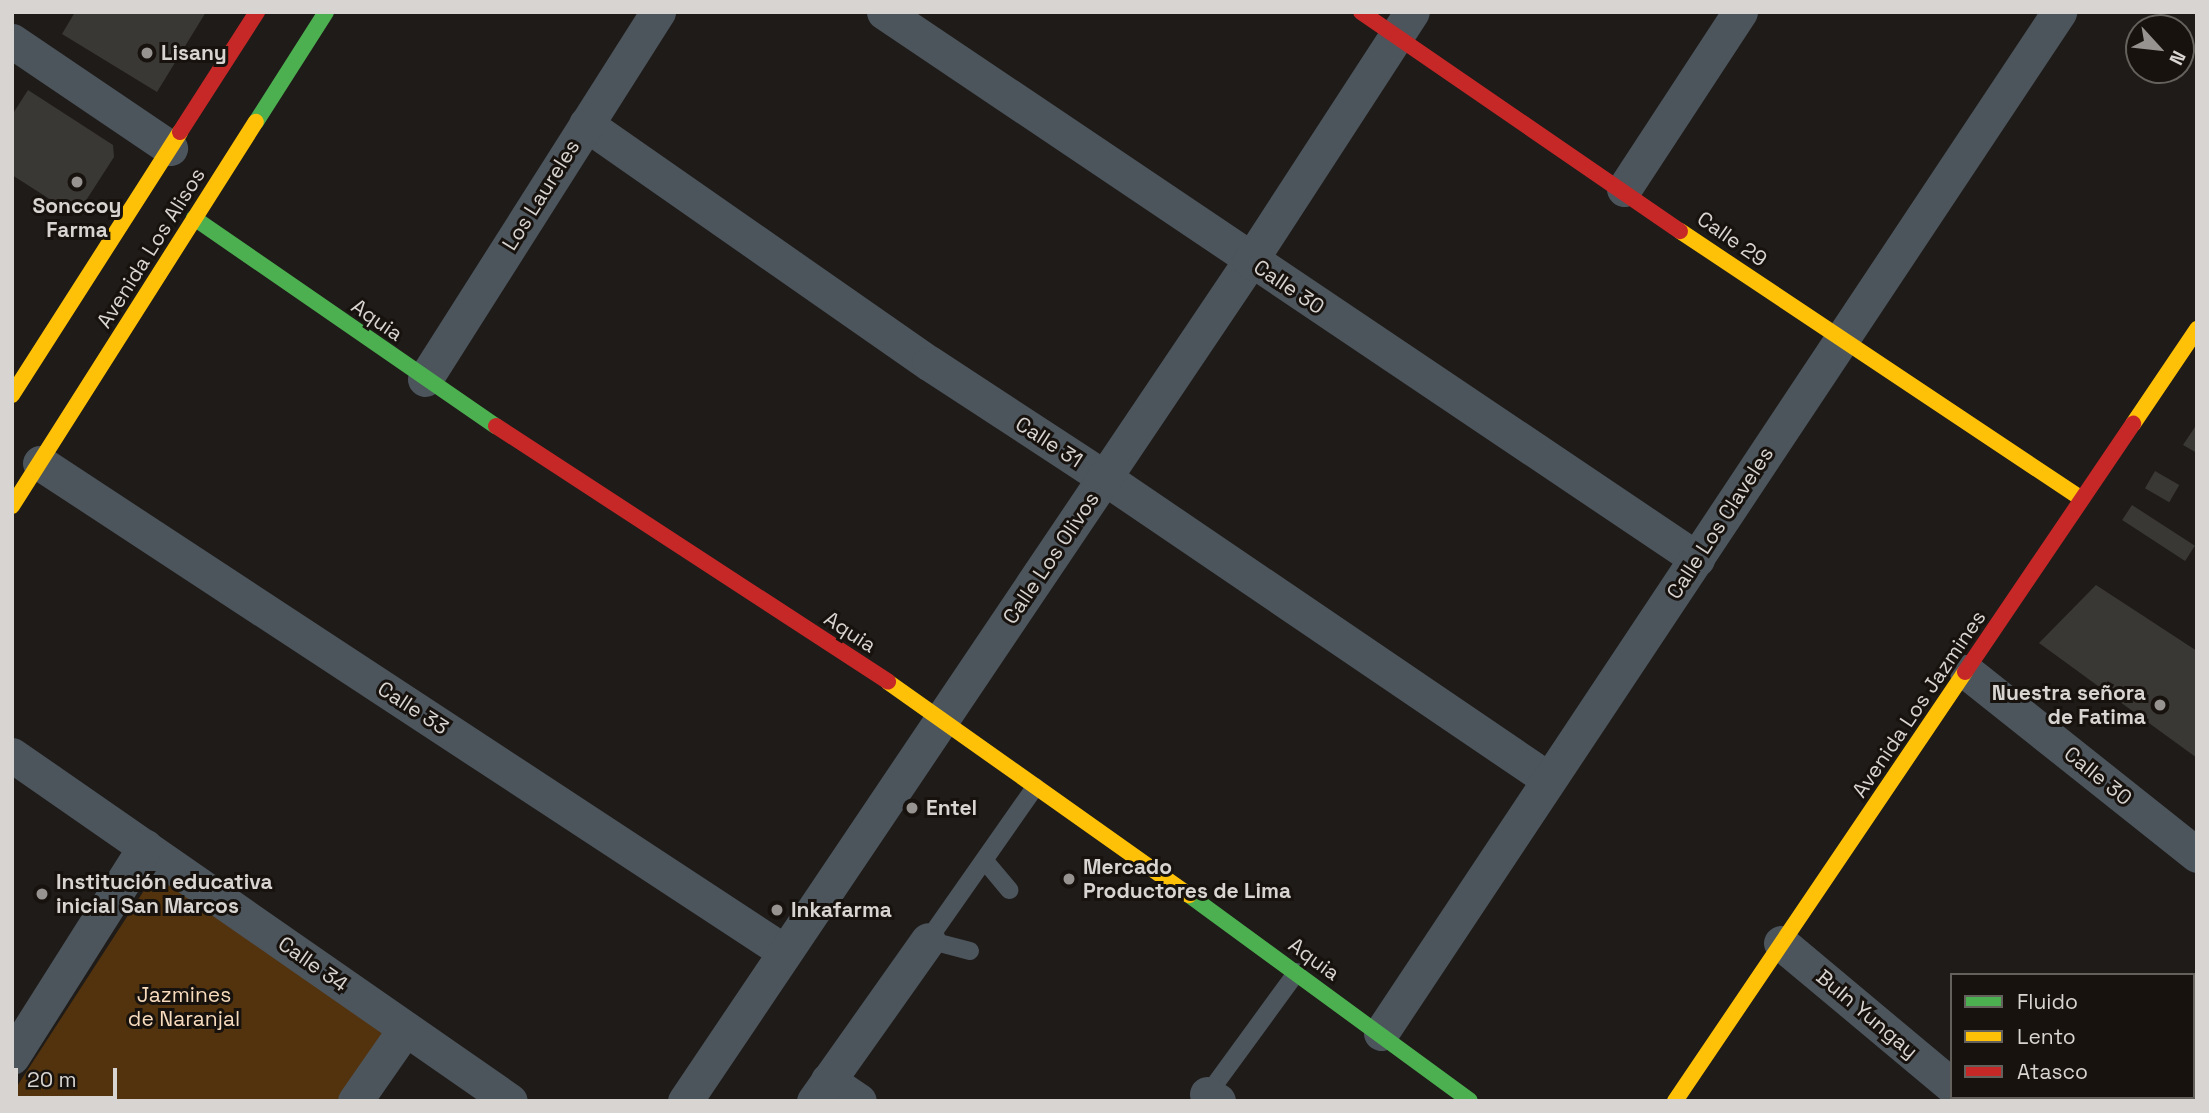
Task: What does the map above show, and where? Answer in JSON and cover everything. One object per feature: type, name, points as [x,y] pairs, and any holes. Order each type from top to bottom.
[{"type":"street","name":"Avenida Los Alisos","points":[[14,389],[257,12]]},
{"type":"street","name":"Avenida Los Alisos","points":[[12,506],[326,12]]},
{"type":"street","name":"Los Laureles","points":[[425,379],[658,12]]},
{"type":"street","name":"Calle 30","points":[[884,12],[1250,261],[1697,559]]},
{"type":"street","name":"Calle 29","points":[[1361,12],[1404,24],[1624,189],[1840,340],[2081,498]]},
{"type":"street","points":[[1624,189],[1740,12]]},
{"type":"street","name":"Calle Los Claveles","points":[[1381,1033],[2059,12]]},
{"type":"street","name":"Calle Los Olivos","points":[[685,1101],[1250,261],[1404,24]]},
{"type":"street","points":[[12,41],[170,148]]},
{"type":"street","name":"Calle 31","points":[[586,124],[929,363],[1105,478],[1548,779]]},
{"type":"street","name":"Aquia","points":[[194,218],[425,379],[943,718],[1035,787],[1381,1033],[1470,1101]]},
{"type":"street","name":"Avenida Los Jazmines","points":[[1675,1101],[2197,329]]},
{"type":"street","name":"Calle 33","points":[[40,463],[785,952]]},
{"type":"street","name":"Calle 30","points":[[1967,671],[2197,855]]},
{"type":"street","name":"Calle 34","points":[[12,755],[510,1101]]},
{"type":"street","points":[[12,1056],[145,847]]},
{"type":"street","points":[[859,1101],[821,1091],[928,940]]},
{"type":"street","name":"Buln Yungay","points":[[1782,943],[1950,1084]]},
{"type":"street","points":[[355,1101],[405,1029]]},
{"type":"lane","points":[[970,951],[928,940],[1035,787]]},
{"type":"lane","points":[[985,862],[1009,890]]},
{"type":"lane","points":[[1209,1098],[1297,972]]},
{"type":"green space","name":"Jazmines de Naranjal","points":[[156,872],[384,1033],[339,1101],[12,1101],[12,1094]]},
{"type":"building","points":[[75,12],[206,12],[157,92],[62,34]]},
{"type":"building","points":[[28,90],[113,145],[114,157],[76,216],[12,175],[12,115]]},
{"type":"building","points":[[2197,424],[2197,453],[2183,445]]},
{"type":"building","points":[[2155,471],[2179,485],[2169,502],[2145,488]]},
{"type":"building","points":[[2132,505],[2195,546],[2185,561],[2122,520]]},
{"type":"building","name":"Nuestra señora de Fatima","points":[[2096,585],[2197,651],[2197,758],[2039,643]]},
{"type":"traffic: fast","points":[[256,122],[326,12]]},
{"type":"traffic: fast","points":[[194,218],[496,426]]},
{"type":"traffic: fast","points":[[1189,895],[1470,1101]]},
{"type":"traffic: slow","points":[[12,506],[256,122]]},
{"type":"traffic: slow","points":[[12,395],[180,132]]},
{"type":"traffic: slow","points":[[1680,231],[2081,498]]},
{"type":"traffic: slow","points":[[2133,424],[2197,329]]},
{"type":"traffic: slow","points":[[1675,1101],[1965,672]]},
{"type":"traffic: slow","points":[[888,682],[1189,895]]},
{"type":"traffic: jam","points":[[180,132],[257,12]]},
{"type":"traffic: jam","points":[[1361,12],[1680,231]]},
{"type":"traffic: jam","points":[[1965,672],[2133,424]]},
{"type":"traffic: jam","points":[[496,426],[888,682]]},
{"type":"place","name":"Lisany","points":[[147,53]]},
{"type":"place","name":"Sonccoy Farma","points":[[77,182]]},
{"type":"place","name":"Nuestra señora de Fatima","points":[[2160,705]]},
{"type":"place","name":"Entel","points":[[912,808]]},
{"type":"place","name":"Mercado Productores de Lima","points":[[1069,879]]},
{"type":"place","name":"Institución educativa inicial San Marcos","points":[[42,894]]},
{"type":"place","name":"Inkafarma","points":[[777,910]]}]
